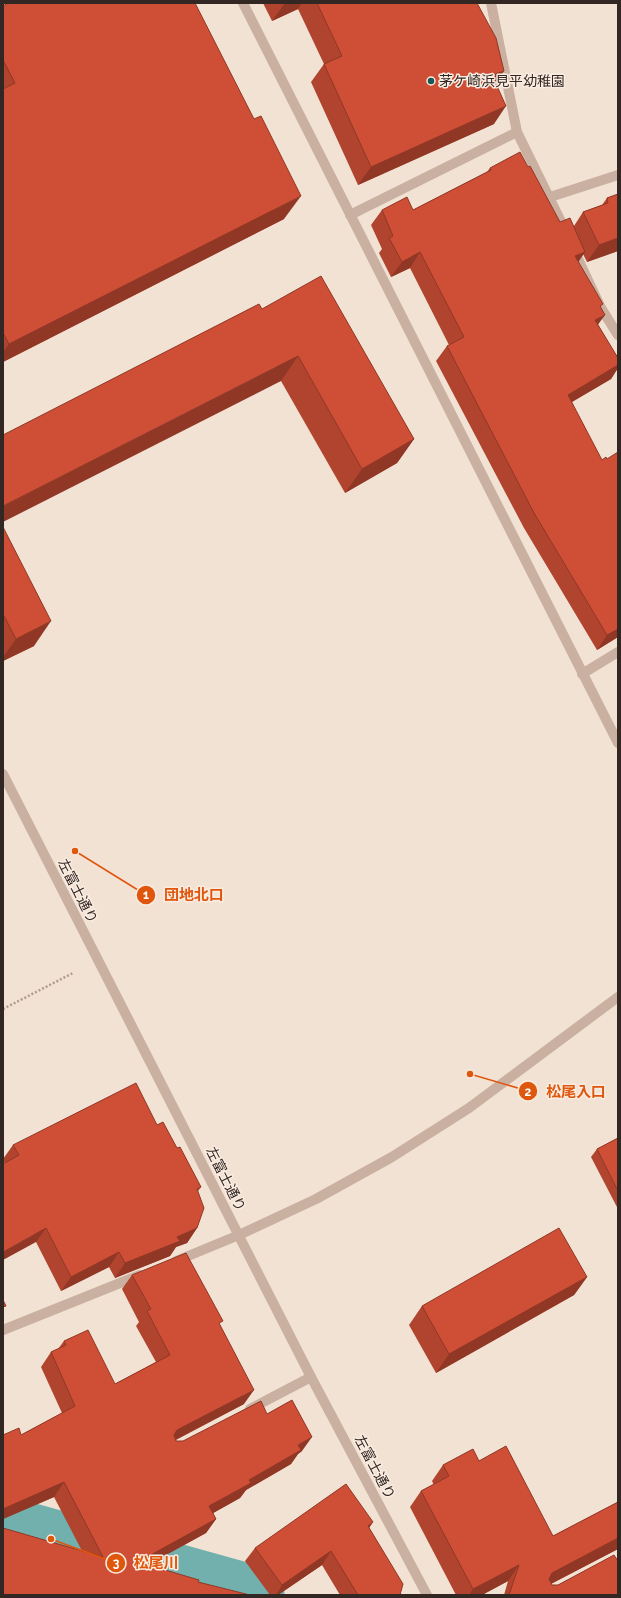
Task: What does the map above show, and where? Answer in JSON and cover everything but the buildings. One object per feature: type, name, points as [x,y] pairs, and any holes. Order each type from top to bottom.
[{"type":"street","points":[[243,3],[618,743]]},
{"type":"street","points":[[491,3],[517,132],[550,197],[601,308],[618,335]]},
{"type":"street","points":[[350,215],[517,132]]},
{"type":"street","points":[[550,197],[618,175]]},
{"type":"street","points":[[582,674],[618,652]]},
{"type":"street","name":"左富士通り","points":[[3,774],[311,1377],[427,1595]]},
{"type":"street","points":[[165,1265],[238,1235],[316,1199],[392,1157],[469,1108],[618,997]]},
{"type":"street","points":[[3,1330],[150,1271]]},
{"type":"street","points":[[241,1414],[311,1377]]},
{"type":"path","points":[[3,1008],[73,973]]},
{"type":"waterway","points":[[3,1525],[255,1595]]},
{"type":"place","name":"茅ケ崎浜見平幼稚園","points":[[431,81]]},
{"type":"place","name":"団地北口","points":[[75,851]]},
{"type":"place","name":"松尾入口","points":[[470,1074]]},
{"type":"place","name":"松尾川","points":[[51,1539]]}]
